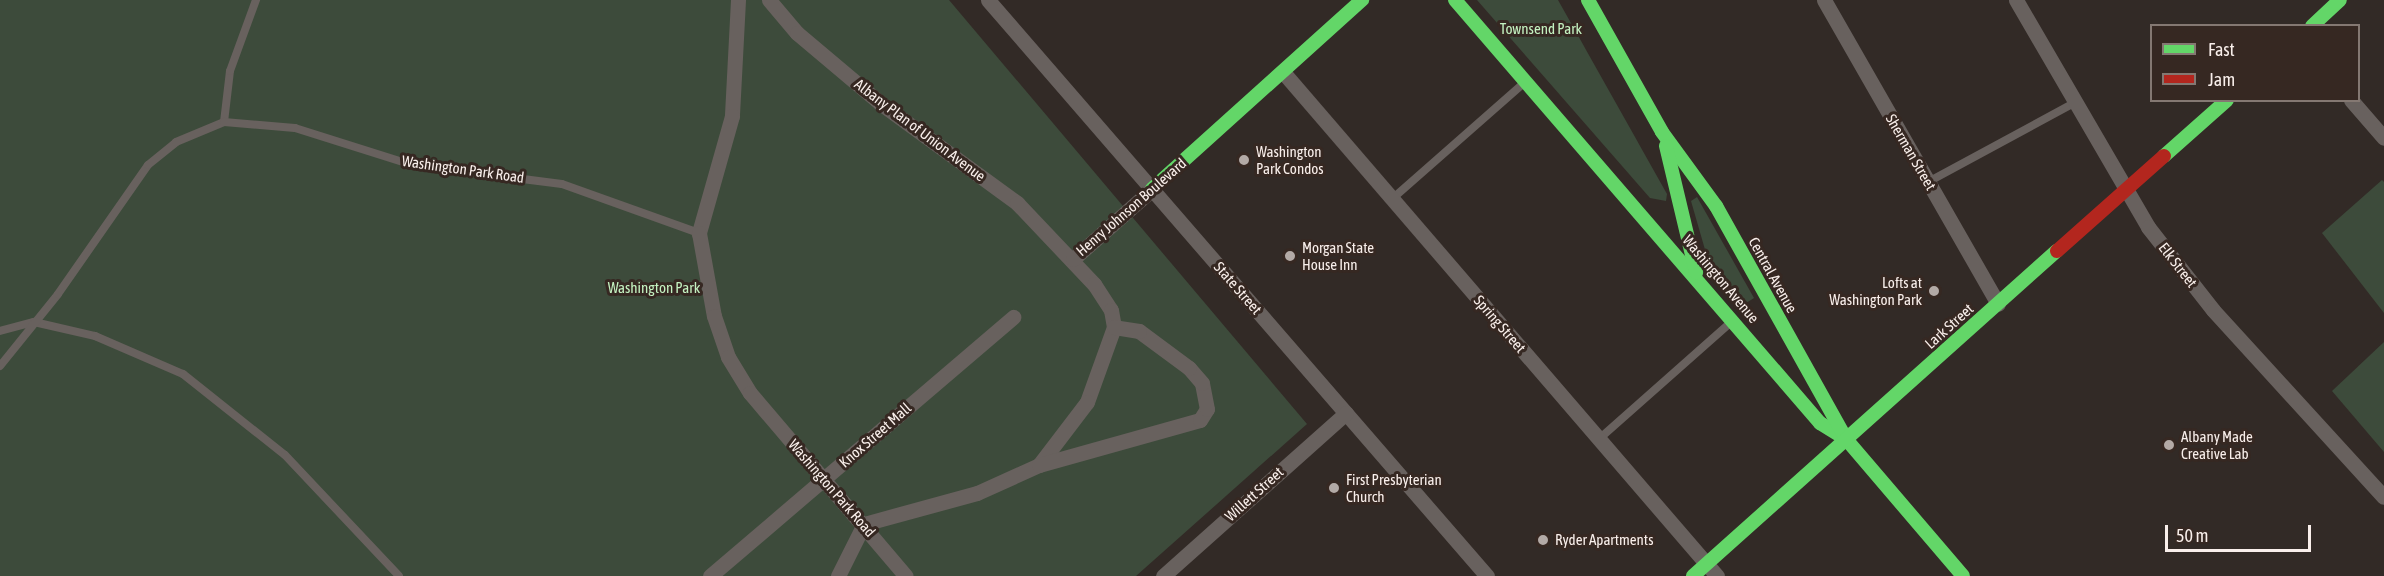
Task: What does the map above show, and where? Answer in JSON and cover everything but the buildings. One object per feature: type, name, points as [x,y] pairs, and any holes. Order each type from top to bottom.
[{"type":"main road","name":"Henry Johnson Boulevard","points":[[1152,189],[1362,0]]},
{"type":"main road","name":"Washington Avenue","points":[[1455,0],[1528,80],[1820,423],[1846,439],[1963,576]]},
{"type":"main road","name":"Central Avenue","points":[[1588,0],[1662,132],[1716,206],[1846,439]]},
{"type":"main road","points":[[2314,24],[2333,2]]},
{"type":"main road","name":"Lark Street","points":[[1693,576],[2225,102]]},
{"type":"main road","name":"Central Avenue","points":[[1662,132],[1697,277]]},
{"type":"street","name":"Washington Park Road","points":[[738,0],[732,116],[699,233],[702,275],[728,357],[750,393],[906,576]]},
{"type":"street","name":"Albany Plan of Union Avenue","points":[[769,0],[798,33],[863,89],[1017,203],[1073,259]]},
{"type":"street","name":"State Street","points":[[988,0],[1487,576]]},
{"type":"street","name":"Sherman Street","points":[[1824,0],[1998,304]]},
{"type":"street","name":"Elk Street","points":[[2016,0],[2124,192],[2213,310],[2384,497]]},
{"type":"street","name":"Spring Street","points":[[1283,72],[1717,576]]},
{"type":"street","points":[[2353,102],[2384,138]]},
{"type":"street","name":"Henry Johnson Boulevard","points":[[1114,327],[1111,310],[1073,259],[1152,189]]},
{"type":"street","name":"Knox Street Mall","points":[[710,576],[1012,317]]},
{"type":"street","points":[[838,576],[864,524],[977,493],[1039,465],[1200,420],[1207,409],[1202,383],[1189,368],[1139,331],[1114,327],[1087,402],[1039,465]]},
{"type":"street","name":"Willett Street","points":[[1163,576],[1346,413]]},
{"type":"lane","points":[[224,122],[230,71],[256,0]]},
{"type":"lane","points":[[1392,199],[1528,80]]},
{"type":"lane","points":[[1928,182],[2074,103]]},
{"type":"lane","name":"Washington Park Road","points":[[0,366],[148,165],[176,142],[224,122],[295,128],[412,165],[568,185],[699,233]]},
{"type":"lane","points":[[1599,439],[1733,320]]},
{"type":"lane","points":[[0,331],[34,322],[95,336],[183,374],[285,454],[399,576]]},
{"type":"green space","name":"Washington Park","points":[[0,0],[949,0],[1307,424],[1136,576],[0,576]]},
{"type":"green space","name":"Townsend Park","points":[[1477,0],[1558,0],[1667,194],[1666,201],[1650,198]]},
{"type":"green space","points":[[2382,180],[2384,182],[2384,313],[2322,233]]},
{"type":"green space","points":[[1697,197],[1754,298],[1743,305],[1708,260],[1691,201]]},
{"type":"green space","points":[[2384,342],[2384,452],[2332,391]]},
{"type":"traffic: fast","points":[[1152,189],[1362,0]]},
{"type":"traffic: fast","points":[[1455,0],[1820,423],[1846,439],[1963,576]]},
{"type":"traffic: fast","points":[[1588,0],[1662,132],[1716,206],[1846,439]]},
{"type":"traffic: fast","points":[[2314,24],[2340,0]]},
{"type":"traffic: fast","points":[[2164,156],[2225,102]]},
{"type":"traffic: fast","points":[[1666,146],[1696,272]]},
{"type":"traffic: fast","points":[[1693,576],[2057,251]]},
{"type":"traffic: jam","points":[[2057,251],[2164,156]]},
{"type":"place","name":"Washington Park Condos","points":[[1244,160]]},
{"type":"place","name":"Morgan State House Inn","points":[[1290,256]]},
{"type":"place","name":"Lofts at Washington Park","points":[[1934,291]]},
{"type":"place","name":"Albany Made Creative Lab","points":[[2169,445]]},
{"type":"place","name":"First Presbyterian Church","points":[[1334,488]]},
{"type":"place","name":"Ryder Apartments","points":[[1543,540]]}]
